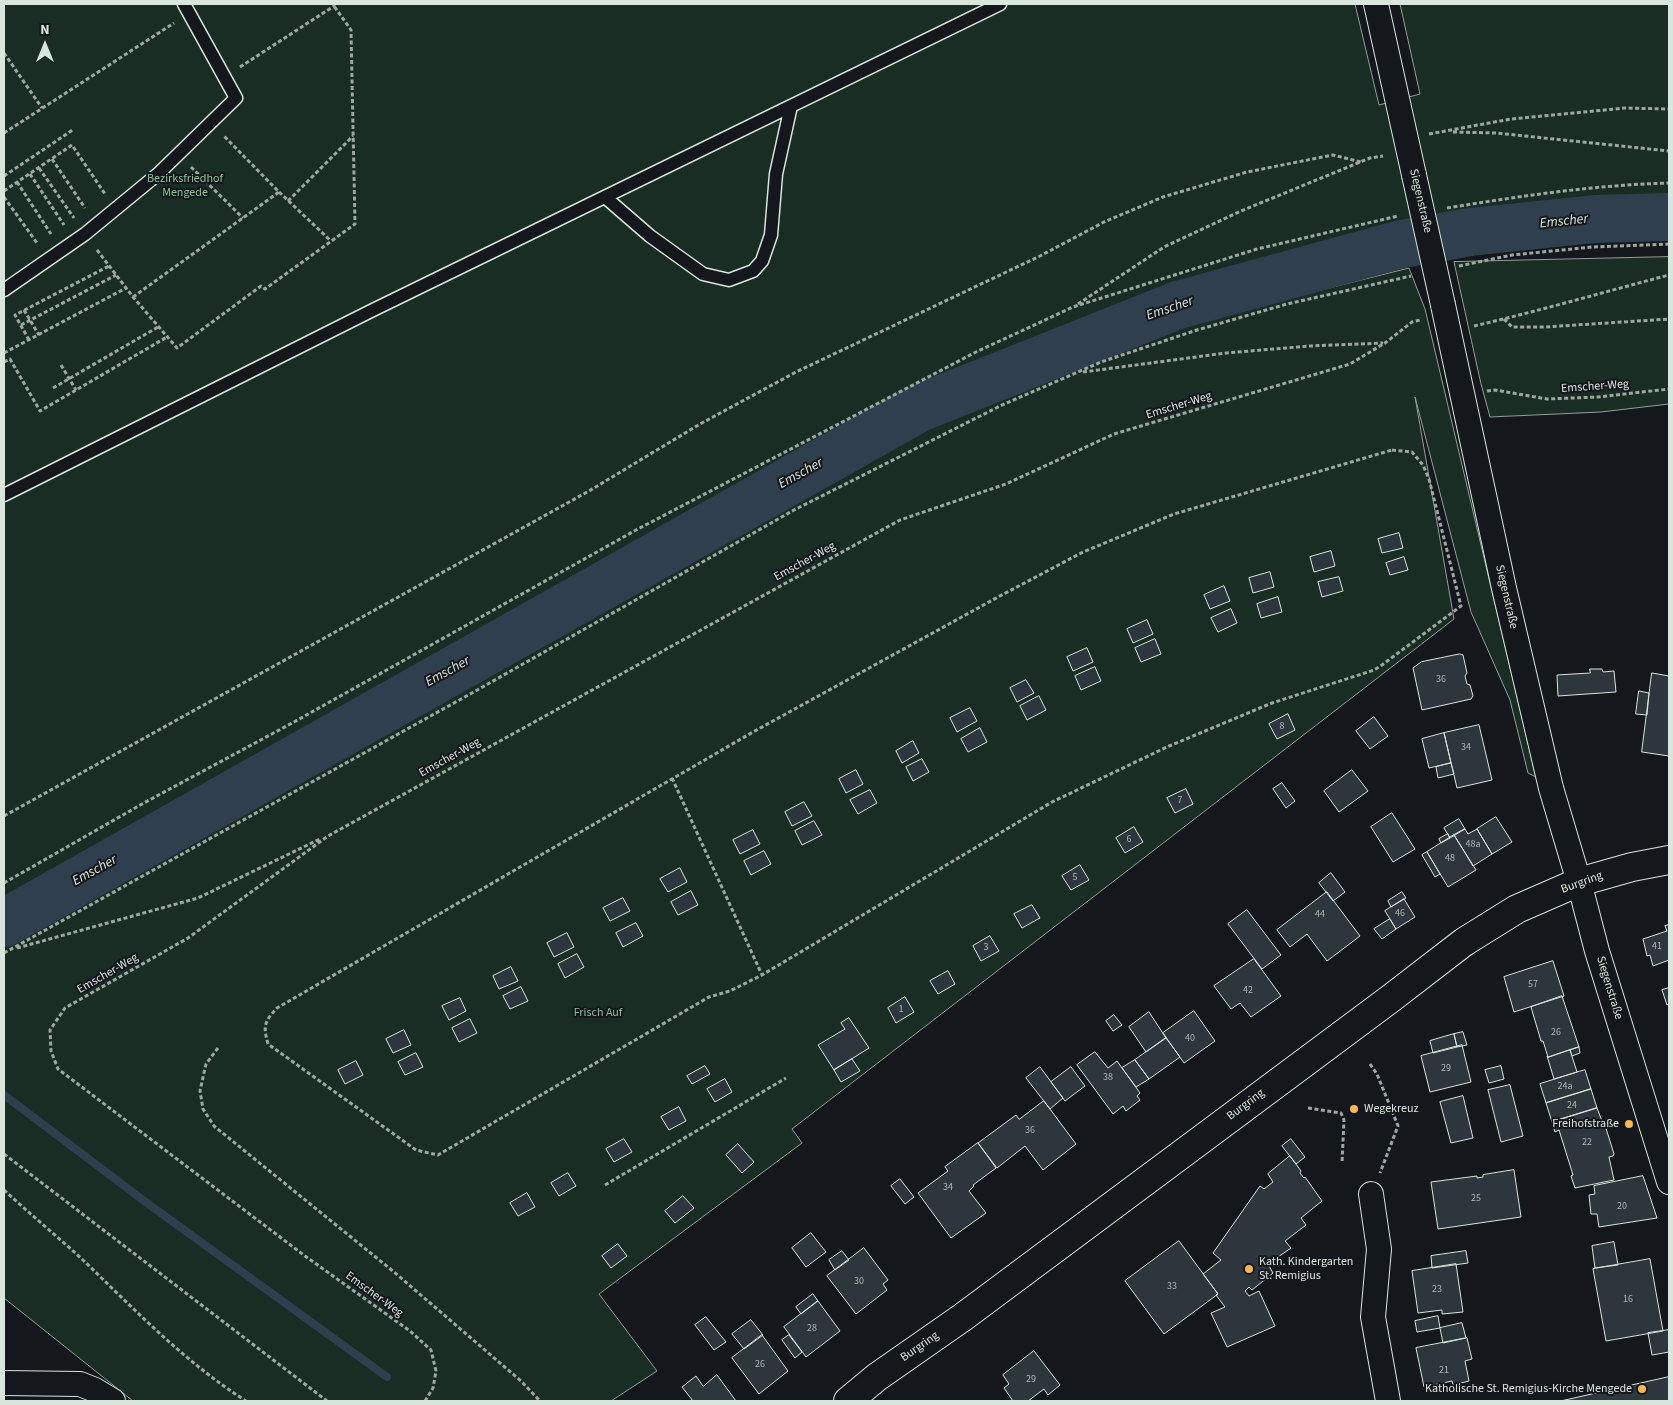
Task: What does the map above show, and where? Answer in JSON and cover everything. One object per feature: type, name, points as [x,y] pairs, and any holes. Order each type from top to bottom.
[{"type":"main road","name":"Burgring","points":[[848,1401],[877,1377],[963,1316],[1464,942],[1517,909],[1579,882],[1632,867],[1669,860]]},
{"type":"street","name":"Siegenstraße","points":[[1376,4],[1504,588],[1551,788],[1601,965],[1669,1182]]},
{"type":"street","points":[[1371,1194],[1379,1249],[1373,1317],[1388,1401]]},
{"type":"street","points":[[4,1383],[80,1384],[95,1390],[113,1401]]},
{"type":"lane","points":[[4,495],[373,310],[1000,4]]},
{"type":"lane","points":[[4,290],[80,238],[158,174],[236,98],[187,9]]},
{"type":"lane","points":[[605,197],[650,236],[703,274],[729,280],[753,271],[762,261],[771,235],[776,174],[791,106]]},
{"type":"path","points":[[30,174],[80,238],[109,266],[177,348],[261,286],[265,289],[354,224],[351,30],[334,5],[224,77]]},
{"type":"path","points":[[4,133],[187,9]]},
{"type":"path","points":[[4,54],[42,108]]},
{"type":"path","points":[[1074,307],[1164,247],[1241,211],[1370,158],[1446,132],[1511,119],[1625,108],[1669,109]]},
{"type":"path","points":[[211,122],[288,201],[331,241]]},
{"type":"path","points":[[4,176],[74,129]]},
{"type":"path","points":[[1446,132],[1496,133],[1669,151]]},
{"type":"path","points":[[288,201],[353,136]]},
{"type":"path","points":[[4,191],[72,146],[115,209]]},
{"type":"path","points":[[178,154],[243,218]]},
{"type":"path","points":[[4,816],[589,491],[700,424],[796,372],[1040,256],[1104,222],[1163,197],[1247,172],[1332,155],[1361,162]]},
{"type":"path","points":[[52,159],[96,224]]},
{"type":"path","points":[[39,168],[80,238]]},
{"type":"path","points":[[17,182],[62,250]]},
{"type":"path","points":[[1442,209],[1535,194],[1647,183],[1669,183]]},
{"type":"path","points":[[133,297],[280,192]]},
{"type":"path","points":[[4,197],[48,259]]},
{"type":"path","points":[[4,882],[636,530],[976,352],[1074,307],[1257,249],[1406,215]]},
{"type":"path","points":[[1456,267],[1512,255],[1592,247],[1669,244]]},
{"type":"path","points":[[29,340],[15,314],[109,266]]},
{"type":"path","points":[[21,325],[116,275]]},
{"type":"path","points":[[4,954],[794,510],[994,409],[1101,362],[1197,330],[1278,307],[1418,275]]},
{"type":"path","points":[[1449,332],[1669,275]]},
{"type":"path","points":[[4,353],[126,288]]},
{"type":"path","points":[[24,310],[38,335]]},
{"type":"path","points":[[1504,319],[1512,327],[1545,327],[1669,319]]},
{"type":"path","points":[[53,388],[158,327]]},
{"type":"path","name":"Emscher-Weg","points":[[425,1401],[433,1388],[436,1371],[431,1350],[410,1331],[305,1256],[58,1069],[51,1051],[50,1030],[66,1008],[188,938],[328,836],[900,520],[1006,484],[1114,434],[1350,364],[1385,343],[1402,330]]},
{"type":"path","points":[[4,363],[10,359],[40,411],[167,337]]},
{"type":"path","points":[[1078,372],[1226,353],[1310,346],[1385,343]]},
{"type":"path","points":[[60,365],[76,390]]},
{"type":"path","name":"Emscher-Weg","points":[[1462,394],[1495,390],[1547,399],[1598,397],[1669,389]]},
{"type":"path","points":[[1392,450],[1412,452],[1423,465],[1429,479],[1461,606],[1382,666],[1272,702],[1169,746],[1052,802],[762,975],[730,991],[709,997],[438,1154],[416,1150],[268,1044],[265,1022],[277,1008],[672,778],[834,686],[1006,592],[1083,552],[1174,514],[1392,450]]},
{"type":"path","points":[[672,778],[762,975]]},
{"type":"path","points":[[11,949],[198,898],[328,836]]},
{"type":"path","points":[[218,1048],[206,1064],[200,1091],[203,1110],[214,1126],[394,1272],[521,1381],[540,1401]]},
{"type":"path","points":[[1370,1064],[1377,1074],[1398,1126],[1371,1194]]},
{"type":"path","points":[[605,1184],[786,1078]]},
{"type":"path","points":[[1308,1108],[1341,1114],[1344,1120],[1342,1163]]},
{"type":"path","points":[[4,1154],[327,1401]]},
{"type":"path","points":[[4,1190],[82,1260],[144,1320],[222,1386],[246,1401]]},
{"type":"green space","points":[[4,4],[1355,4],[1379,105],[1420,94],[1400,4],[1669,4],[1669,217],[1595,219],[1470,232],[1402,244],[1178,305],[1041,360],[1409,268],[1425,309],[1536,777],[1528,773],[1510,700],[1471,612],[1415,397],[1454,619],[792,1129],[802,1143],[599,1294],[657,1371],[611,1401],[133,1401],[4,1298]]},
{"type":"green space","points":[[1669,257],[1669,404],[1601,412],[1490,417],[1454,262]]},
{"type":"building","points":[[1399,533],[1403,548],[1382,553],[1378,539]]},
{"type":"building","points":[[1331,551],[1335,566],[1314,572],[1310,557]]},
{"type":"building","points":[[1404,557],[1408,570],[1390,575],[1386,563]]},
{"type":"building","points":[[1270,572],[1274,587],[1253,593],[1249,578]]},
{"type":"building","points":[[1339,577],[1343,591],[1322,597],[1318,582]]},
{"type":"building","points":[[1224,586],[1230,601],[1210,609],[1204,595]]},
{"type":"building","points":[[1278,597],[1282,612],[1261,618],[1257,604]]},
{"type":"building","points":[[1231,609],[1237,623],[1218,632],[1211,618]]},
{"type":"building","points":[[1147,620],[1153,634],[1133,643],[1127,629]]},
{"type":"building","points":[[1155,639],[1161,654],[1141,662],[1135,648]]},
{"type":"building","points":[[1087,648],[1093,662],[1073,671],[1067,657]]},
{"type":"building","points":[[1463,655],[1467,673],[1465,676],[1473,696],[1471,699],[1422,710],[1413,668],[1421,662]]},
{"type":"building","points":[[1095,667],[1101,681],[1081,690],[1075,676]]},
{"type":"building","points":[[1590,669],[1602,669],[1603,672],[1614,671],[1616,692],[1558,696],[1557,675],[1590,673]]},
{"type":"building","points":[[1652,673],[1669,676],[1669,756],[1642,752]]},
{"type":"building","points":[[1026,680],[1034,693],[1017,702],[1010,688]]},
{"type":"building","points":[[1639,691],[1649,693],[1647,715],[1636,714]]},
{"type":"building","points":[[1039,696],[1046,710],[1027,720],[1020,706]]},
{"type":"building","points":[[970,708],[977,721],[957,732],[950,718]]},
{"type":"building","points":[[1288,714],[1295,730],[1277,739],[1269,724]]},
{"type":"building","points":[[1374,717],[1388,736],[1370,749],[1356,731]]},
{"type":"building","points":[[1479,725],[1492,780],[1457,788],[1444,733]]},
{"type":"building","points":[[980,728],[987,742],[968,752],[961,739]]},
{"type":"building","points":[[1444,733],[1451,763],[1429,768],[1422,739]]},
{"type":"building","points":[[913,741],[919,753],[902,763],[896,751]]},
{"type":"building","points":[[922,759],[929,772],[913,781],[906,767]]},
{"type":"building","points":[[1451,763],[1454,774],[1438,778],[1436,767]]},
{"type":"building","points":[[856,770],[863,784],[846,793],[839,779]]},
{"type":"building","points":[[1352,770],[1368,791],[1339,812],[1324,791]]},
{"type":"building","points":[[1282,783],[1295,801],[1286,808],[1273,789]]},
{"type":"building","points":[[1186,789],[1193,804],[1175,813],[1167,798]]},
{"type":"building","points":[[870,790],[877,803],[858,814],[850,800]]},
{"type":"building","points":[[804,802],[812,816],[792,826],[785,812]]},
{"type":"building","points":[[1392,813],[1415,849],[1393,862],[1371,827]]},
{"type":"building","points":[[1496,817],[1512,842],[1492,854],[1477,829]]},
{"type":"building","points":[[1459,819],[1465,829],[1450,838],[1444,828]]},
{"type":"building","points":[[814,821],[822,835],[802,845],[795,831]]},
{"type":"building","points":[[1134,827],[1143,842],[1125,853],[1116,838]]},
{"type":"building","points":[[1465,829],[1468,834],[1477,829],[1492,854],[1473,866],[1454,835]]},
{"type":"building","points":[[753,830],[760,844],[740,854],[733,840]]},
{"type":"building","points":[[1448,834],[1450,838],[1441,843],[1439,839]]},
{"type":"building","points":[[1454,835],[1476,870],[1448,887],[1427,852]]},
{"type":"building","points":[[764,851],[771,864],[751,875],[744,861]]},
{"type":"building","points":[[1427,852],[1440,874],[1435,877],[1422,855]]},
{"type":"building","points":[[1080,865],[1089,880],[1071,890],[1062,876]]},
{"type":"building","points":[[680,868],[687,882],[668,892],[660,879]]},
{"type":"building","points":[[1331,873],[1345,892],[1333,901],[1319,883]]},
{"type":"building","points":[[691,891],[698,905],[678,915],[671,902]]},
{"type":"building","points":[[1327,892],[1360,936],[1327,961],[1307,934],[1290,947],[1277,930]]},
{"type":"building","points":[[1402,892],[1406,898],[1391,907],[1388,901]]},
{"type":"building","points":[[623,898],[630,911],[610,921],[603,908]]},
{"type":"building","points":[[1404,899],[1415,917],[1396,929],[1385,911]]},
{"type":"building","points":[[1032,905],[1040,918],[1022,928],[1014,914]]},
{"type":"building","points":[[1247,910],[1281,955],[1262,969],[1228,924]]},
{"type":"building","points":[[1390,919],[1396,929],[1382,939],[1374,929]]},
{"type":"building","points":[[636,923],[643,936],[623,947],[616,933]]},
{"type":"building","points":[[1669,925],[1669,960],[1653,966],[1650,955],[1647,956],[1643,939],[1667,931],[1665,926]]},
{"type":"building","points":[[567,933],[574,947],[554,957],[547,943]]},
{"type":"building","points":[[990,936],[999,951],[981,961],[973,946]]},
{"type":"building","points":[[577,954],[584,967],[565,978],[558,964]]},
{"type":"building","points":[[1254,959],[1281,996],[1251,1017],[1240,1003],[1231,1009],[1214,986]]},
{"type":"building","points":[[1553,961],[1564,996],[1514,1012],[1504,977]]},
{"type":"building","points":[[511,967],[518,981],[499,989],[493,976]]},
{"type":"building","points":[[948,971],[955,984],[938,994],[930,981]]},
{"type":"building","points":[[521,987],[528,1001],[510,1009],[503,996]]},
{"type":"building","points":[[1669,988],[1669,1004],[1667,1005],[1662,990]]},
{"type":"building","points":[[1562,996],[1579,1047],[1548,1057],[1531,1007]]},
{"type":"building","points":[[905,997],[914,1012],[896,1023],[888,1008]]},
{"type":"building","points":[[460,998],[466,1011],[449,1020],[442,1006]]},
{"type":"building","points":[[1194,1011],[1215,1041],[1184,1063],[1163,1033]]},
{"type":"building","points":[[1149,1012],[1166,1038],[1146,1052],[1129,1027]]},
{"type":"building","points":[[1114,1015],[1122,1025],[1113,1031],[1106,1021]]},
{"type":"building","points":[[849,1018],[869,1048],[834,1070],[818,1045],[845,1029],[841,1023]]},
{"type":"building","points":[[470,1019],[477,1033],[459,1042],[452,1028]]},
{"type":"building","points":[[404,1030],[411,1045],[393,1053],[386,1039]]},
{"type":"building","points":[[1463,1032],[1467,1045],[1457,1047],[1454,1034]]},
{"type":"building","points":[[1454,1034],[1457,1047],[1433,1053],[1430,1041]]},
{"type":"building","points":[[1166,1038],[1180,1057],[1149,1079],[1135,1060]]},
{"type":"building","points":[[1462,1045],[1471,1082],[1430,1092],[1421,1056]]},
{"type":"building","points":[[1579,1047],[1580,1053],[1572,1056],[1570,1050]]},
{"type":"building","points":[[1570,1050],[1577,1072],[1554,1079],[1547,1056]]},
{"type":"building","points":[[1095,1052],[1108,1068],[1117,1061],[1140,1093],[1137,1096],[1140,1100],[1126,1111],[1123,1106],[1113,1114],[1077,1065]]},
{"type":"building","points":[[416,1053],[423,1067],[405,1075],[398,1062]]},
{"type":"building","points":[[852,1059],[860,1071],[841,1082],[834,1070]]},
{"type":"building","points":[[1135,1060],[1149,1079],[1136,1087],[1122,1068]]},
{"type":"building","points":[[356,1061],[363,1075],[345,1084],[338,1070]]},
{"type":"building","points":[[705,1066],[710,1074],[692,1084],[687,1076]]},
{"type":"building","points":[[1501,1066],[1504,1079],[1489,1083],[1485,1070]]},
{"type":"building","points":[[1040,1067],[1063,1098],[1050,1109],[1026,1078]]},
{"type":"building","points":[[1071,1067],[1085,1086],[1065,1101],[1051,1082]]},
{"type":"building","points":[[1585,1070],[1591,1089],[1546,1103],[1540,1084]]},
{"type":"building","points":[[725,1079],[732,1092],[715,1102],[707,1089]]},
{"type":"building","points":[[1510,1085],[1523,1136],[1501,1142],[1488,1090]]},
{"type":"building","points":[[1591,1089],[1597,1108],[1552,1122],[1546,1103]]},
{"type":"building","points":[[1463,1096],[1473,1138],[1451,1143],[1440,1102]]},
{"type":"building","points":[[1044,1101],[1076,1144],[1043,1170],[1025,1146],[997,1168],[978,1143],[1016,1115],[1019,1119]]},
{"type":"building","points":[[679,1107],[686,1121],[669,1130],[661,1117]]},
{"type":"building","points":[[1597,1108],[1604,1122],[1614,1154],[1609,1157],[1614,1180],[1575,1188],[1571,1176],[1573,1175],[1559,1130],[1555,1132],[1552,1122]]},
{"type":"building","points":[[624,1139],[632,1152],[614,1162],[606,1149]]},
{"type":"building","points":[[1291,1139],[1305,1157],[1296,1164],[1282,1146]]},
{"type":"building","points":[[978,1143],[996,1168],[973,1185],[969,1191],[986,1213],[951,1238],[918,1193],[948,1171],[945,1167]]},
{"type":"building","points":[[738,1144],[754,1162],[742,1173],[726,1155]]},
{"type":"building","points":[[1290,1156],[1301,1171],[1300,1173],[1322,1201],[1301,1218],[1306,1225],[1285,1241],[1291,1248],[1268,1264],[1273,1273],[1252,1290],[1249,1287],[1245,1291],[1249,1296],[1259,1291],[1275,1326],[1227,1347],[1211,1313],[1225,1307],[1203,1274],[1221,1260],[1213,1253],[1260,1186],[1264,1189],[1273,1182],[1268,1174]]},
{"type":"building","points":[[1514,1170],[1521,1217],[1438,1229],[1431,1182],[1477,1176],[1477,1178],[1483,1177],[1483,1175]]},
{"type":"building","points":[[568,1173],[576,1186],[559,1196],[551,1183]]},
{"type":"building","points":[[1643,1176],[1657,1218],[1599,1227],[1597,1214],[1591,1214],[1589,1195],[1595,1194],[1594,1186]]},
{"type":"building","points":[[900,1179],[914,1197],[905,1204],[891,1186]]},
{"type":"building","points":[[527,1193],[535,1207],[518,1216],[510,1203]]},
{"type":"building","points":[[683,1196],[694,1208],[675,1223],[665,1211]]},
{"type":"building","points":[[811,1233],[826,1252],[806,1267],[792,1248]]},
{"type":"building","points":[[1179,1241],[1218,1294],[1164,1334],[1125,1281]]},
{"type":"building","points":[[1614,1242],[1618,1265],[1595,1268],[1592,1246]]},
{"type":"building","points":[[618,1244],[627,1256],[611,1268],[602,1256]]},
{"type":"building","points":[[864,1248],[888,1280],[883,1284],[887,1290],[856,1314],[827,1276]]},
{"type":"building","points":[[842,1251],[849,1260],[835,1270],[829,1260]]},
{"type":"building","points":[[1466,1251],[1468,1263],[1432,1268],[1431,1256]]},
{"type":"building","points":[[1650,1259],[1663,1331],[1606,1341],[1593,1269]]},
{"type":"building","points":[[1456,1264],[1463,1312],[1442,1314],[1442,1310],[1418,1313],[1412,1271]]},
{"type":"building","points":[[813,1294],[818,1301],[801,1314],[796,1307]]},
{"type":"building","points":[[818,1301],[840,1331],[806,1357],[784,1327]]},
{"type":"building","points":[[1438,1316],[1440,1328],[1417,1332],[1415,1321]]},
{"type":"building","points":[[706,1317],[726,1342],[714,1350],[695,1325]]},
{"type":"building","points":[[751,1320],[763,1335],[744,1349],[732,1334]]},
{"type":"building","points":[[1462,1323],[1466,1338],[1443,1343],[1440,1328]]},
{"type":"building","points":[[1669,1330],[1669,1352],[1652,1355],[1648,1333]]},
{"type":"building","points":[[762,1335],[788,1371],[759,1394],[732,1358]]},
{"type":"building","points":[[789,1335],[802,1352],[795,1358],[782,1340]]},
{"type":"building","points":[[1467,1338],[1472,1359],[1465,1361],[1469,1381],[1453,1385],[1452,1381],[1424,1387],[1416,1348]]},
{"type":"building","points":[[1034,1351],[1060,1385],[1048,1395],[1044,1389],[1028,1401],[1013,1401],[1004,1388],[1009,1384],[1003,1375]]},
{"type":"building","points":[[717,1375],[736,1401],[693,1401],[682,1387],[696,1376],[703,1386]]},
{"type":"building","name":"Katholische St. Remigius-Kirche Mengede","points":[[1669,1377],[1669,1401],[1561,1401]]},
{"type":"waterway","name":"Emscher","points":[[4,923],[919,408],[1178,305],[1402,244],[1470,232],[1595,219],[1669,217]]},
{"type":"waterway","points":[[4,1095],[147,1203],[387,1377]]},
{"type":"place","name":"Wegekreuz","points":[[1354,1109]]},
{"type":"place","name":"Freihofstraße","points":[[1629,1124]]},
{"type":"place","name":"Kath. Kindergarten St. Remigius","points":[[1249,1269]]},
{"type":"place","name":"Katholische St. Remigius-Kirche Mengede","points":[[1642,1389]]},
{"type":"park label","name":"Bezirksfriedhof Mengede","points":[[185,186]]},
{"type":"park label","name":"Frisch Auf","points":[[598,1013]]}]
